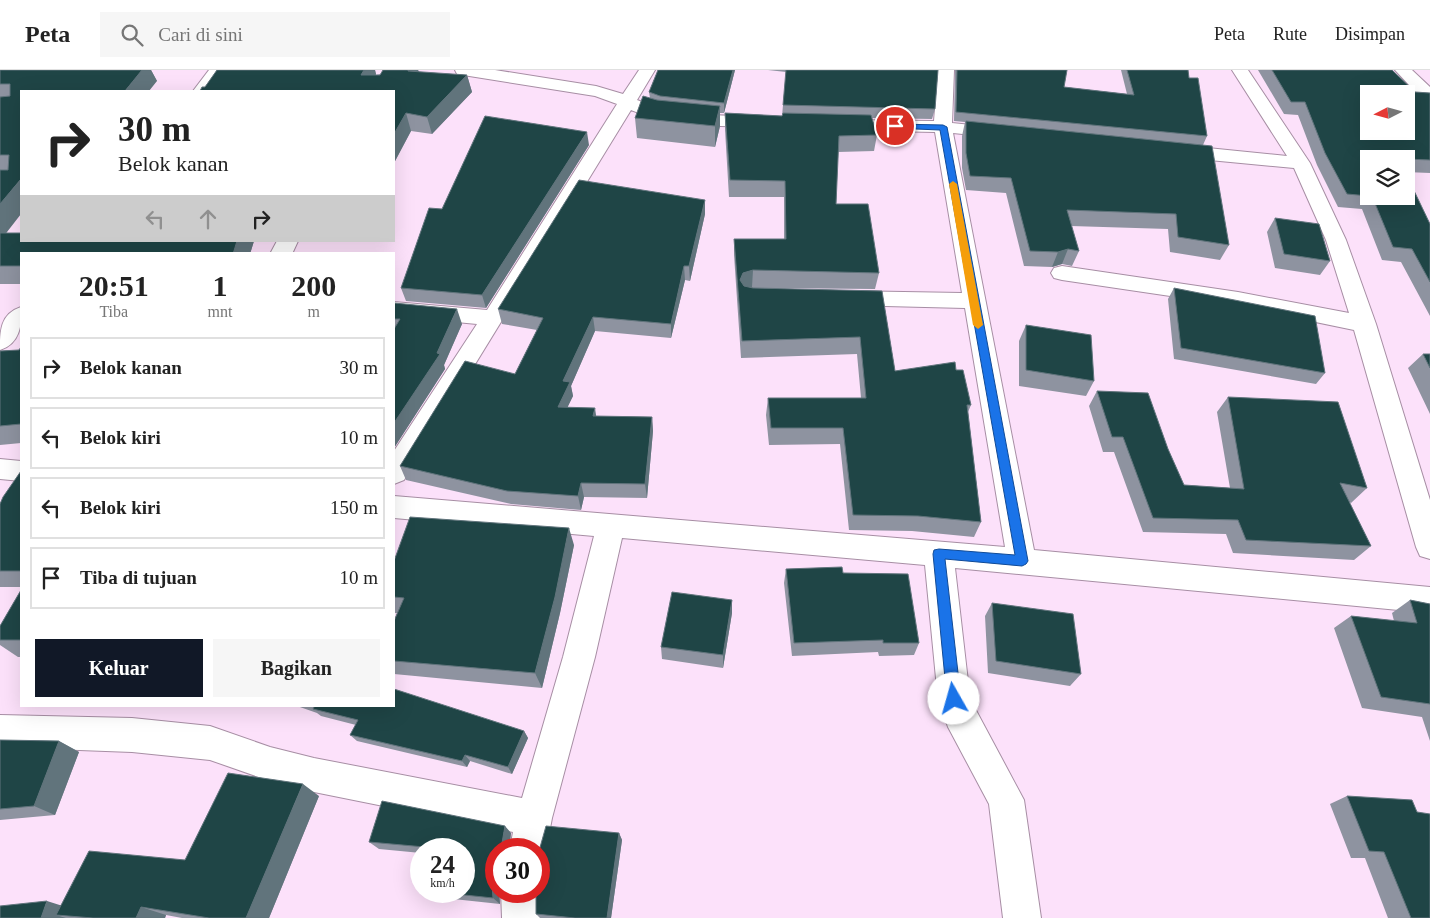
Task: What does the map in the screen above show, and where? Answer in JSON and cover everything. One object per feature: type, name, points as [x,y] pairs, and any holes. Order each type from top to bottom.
[{"type":"street","points":[[202,90],[218,70]]},
{"type":"street","points":[[463,70],[596,91],[615,96],[641,108],[658,113],[775,123]]},
{"type":"street","points":[[395,471],[647,70]]},
{"type":"street","points":[[946,70],[943,127],[1022,561]]},
{"type":"street","points":[[1240,70],[1301,164],[1336,240],[1364,324],[1430,547]]},
{"type":"street","points":[[1404,71],[1430,73]]},
{"type":"street","points":[[1404,71],[1430,97]]},
{"type":"street","points":[[824,124],[943,127],[1023,135]]},
{"type":"street","points":[[1162,149],[1301,164]]},
{"type":"street","points":[[1062,273],[1238,299],[1364,324]]},
{"type":"street","points":[[829,298],[974,301]]},
{"type":"street","points":[[395,309],[493,318]]},
{"type":"street","points":[[0,342],[20,316]]},
{"type":"street","points":[[0,469],[20,484]]},
{"type":"street","points":[[395,507],[1022,561],[1430,600]]},
{"type":"street","points":[[0,732],[132,735],[210,743],[270,764],[531,833],[579,657],[611,526]]},
{"type":"street","points":[[939,554],[954,699],[960,716],[1006,800],[1022,918]]},
{"type":"street","points":[[520,903],[521,918]]},
{"type":"building","points":[[0,70],[142,70],[126,90],[20,90],[20,180],[0,204],[0,170],[8,170],[9,155],[0,155],[0,97],[10,96],[10,84],[0,84]]},
{"type":"building","points":[[217,70],[364,70],[361,75],[380,75],[383,70],[408,70],[467,75],[427,117],[406,113],[395,132],[395,90],[200,90],[202,87],[205,87]]},
{"type":"building","points":[[658,70],[733,70],[724,103],[660,96],[649,92]]},
{"type":"building","points":[[786,70],[938,70],[935,109],[783,105]]},
{"type":"building","points":[[957,70],[1067,70],[1064,87],[1134,95],[1127,70],[1188,70],[1189,78],[1198,78],[1207,136],[956,112]]},
{"type":"building","points":[[1272,70],[1392,70],[1408,85],[1360,85],[1360,140],[1415,140],[1415,92],[1430,93],[1430,160],[1415,159],[1415,150],[1360,150],[1360,195],[1347,194],[1325,153],[1305,102],[1291,102]]},
{"type":"building","points":[[643,96],[657,100],[720,106],[715,126],[635,118]]},
{"type":"building","points":[[725,113],[782,116],[783,113],[871,115],[877,135],[839,136],[836,204],[868,204],[879,273],[753,270],[743,273],[740,280],[744,286],[753,288],[882,291],[895,371],[955,362],[956,370],[963,370],[971,405],[967,405],[981,522],[918,516],[853,515],[843,428],[771,428],[768,398],[866,398],[860,337],[742,341],[734,239],[786,239],[785,181],[730,180]]},
{"type":"building","points":[[485,116],[587,132],[482,295],[401,288],[429,208],[442,209]]},
{"type":"building","points":[[966,121],[1212,146],[1229,245],[1178,237],[1176,214],[1067,210],[1079,251],[1068,249],[1058,252],[1030,251],[1011,178],[970,176],[966,153]]},
{"type":"building","points":[[579,180],[705,200],[689,266],[684,266],[671,324],[593,317],[563,381],[570,382],[558,407],[595,408],[593,416],[652,417],[645,484],[581,483],[578,496],[507,491],[400,466],[465,361],[515,374],[543,318],[498,309]]},
{"type":"building","points":[[1415,193],[1430,224],[1430,282],[1412,249],[1393,247],[1376,205],[1415,205]]},
{"type":"building","points":[[1275,218],[1319,224],[1330,261],[1284,254]]},
{"type":"building","points":[[0,233],[20,233],[20,242],[237,242],[234,252],[20,252],[20,266],[0,266]]},
{"type":"building","points":[[1174,288],[1315,316],[1325,373],[1181,348]]},
{"type":"building","points":[[395,303],[457,309],[437,353],[440,354],[395,422],[395,327],[400,319],[395,319]]},
{"type":"building","points":[[1026,325],[1091,335],[1094,381],[1026,370]]},
{"type":"building","points":[[20,348],[20,424],[0,426],[0,351]]},
{"type":"building","points":[[1423,354],[1430,354],[1430,368]]},
{"type":"building","points":[[1097,391],[1148,393],[1168,449],[1184,485],[1244,489],[1228,397],[1338,402],[1367,488],[1340,483],[1371,546],[1246,540],[1238,520],[1153,518],[1123,437],[1112,437]]},
{"type":"building","points":[[20,472],[20,571],[0,571],[0,504]]},
{"type":"building","points":[[410,517],[569,528],[555,597],[535,673],[395,661],[395,619],[404,598],[395,597],[395,558]]},
{"type":"building","points":[[842,567],[843,573],[908,574],[919,643],[883,643],[883,640],[794,643],[786,569]]},
{"type":"building","points":[[20,592],[20,640],[0,640],[0,626]]},
{"type":"building","points":[[672,592],[732,600],[723,655],[661,647]]},
{"type":"building","points":[[1410,600],[1430,604],[1430,704],[1381,697],[1351,616],[1417,623]]},
{"type":"building","points":[[992,603],[1073,614],[1081,674],[996,661]]},
{"type":"building","points":[[395,689],[524,731],[508,767],[465,755],[462,761],[350,735],[358,720],[313,709],[314,707],[395,707]]},
{"type":"building","points":[[0,740],[59,741],[34,806],[0,809]]},
{"type":"building","points":[[228,773],[303,784],[246,918],[209,918],[141,907],[136,918],[93,918],[56,915],[89,851],[185,860]]},
{"type":"building","points":[[1347,796],[1412,800],[1417,812],[1430,814],[1430,918],[1411,918],[1384,852],[1369,851]]},
{"type":"building","points":[[382,801],[505,826],[503,838],[485,838],[485,897],[475,896],[475,838],[410,838],[410,846],[369,842]]},
{"type":"building","points":[[546,826],[619,833],[607,918],[575,918],[536,914],[536,903],[550,903],[550,838],[543,838]]},
{"type":"building","points":[[47,901],[41,918],[0,918],[0,906]]},
{"type":"slow traffic","points":[[953,184],[978,325]]},
{"type":"route","points":[[895,126],[943,127],[1022,561],[939,554],[954,699]]}]
